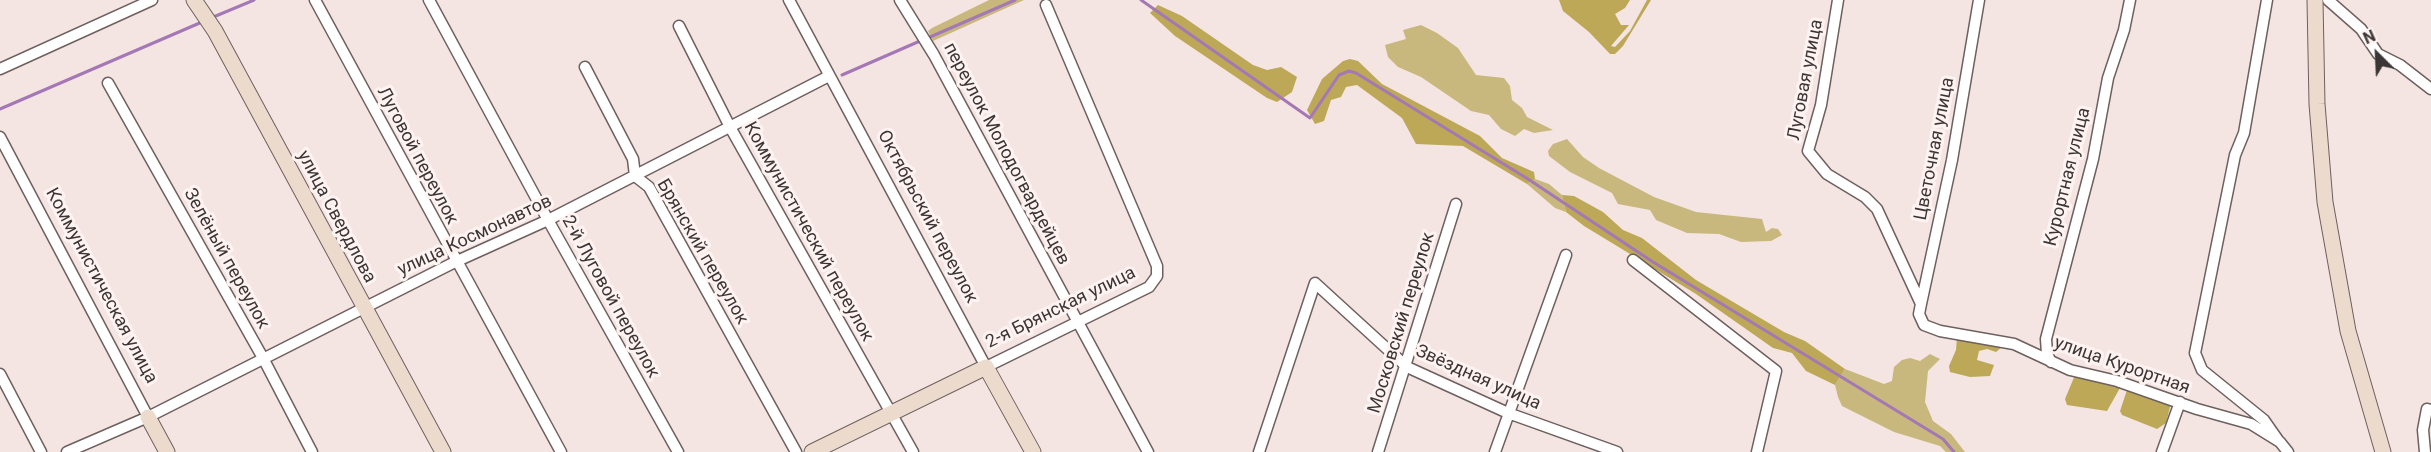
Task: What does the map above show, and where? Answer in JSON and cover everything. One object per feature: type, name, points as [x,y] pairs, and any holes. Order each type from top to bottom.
[{"type":"street","points":[[0,69],[152,0]]},
{"type":"street","name":"улица Свердлова","points":[[194,0],[215,31],[443,452]]},
{"type":"street","name":"Луговой переулок","points":[[315,0],[561,452]]},
{"type":"street","name":"2-й Луговой переулок","points":[[429,0],[548,220],[678,452]]},
{"type":"street","name":"Октябрьский переулок","points":[[789,0],[1033,452]]},
{"type":"street","name":"переулок Молодогвардейцев","points":[[900,0],[934,55],[1148,452]]},
{"type":"street","name":"Луговая улица","points":[[1838,0],[1821,105],[1808,151],[1827,174],[1864,197],[1877,209],[1921,304]]},
{"type":"street","name":"Цветочная улица","points":[[1921,304],[1952,160],[1979,0]]},
{"type":"street","name":"Курортная улица","points":[[2051,362],[2047,354],[2046,339],[2093,159],[2108,78],[2124,30],[2130,0]]},
{"type":"street","points":[[2266,0],[2244,132],[2235,155],[2194,353],[2202,370],[2264,420],[2280,442]]},
{"type":"street","points":[[2315,0],[2316,92],[2325,202],[2348,332],[2383,452]]},
{"type":"street","points":[[2328,0],[2361,29],[2378,54],[2400,65],[2431,89]]},
{"type":"street","name":"2-я Брянская улица","points":[[812,452],[1149,287],[1157,276],[1156,266],[1046,5]]},
{"type":"street","name":"Коммунистический переулок","points":[[679,26],[730,127],[913,452]]},
{"type":"street","name":"Брянский переулок","points":[[585,67],[633,159],[635,176],[649,187],[796,452]]},
{"type":"street","name":"улица Космонавтов","points":[[67,452],[148,417],[456,262],[548,220],[829,76]]},
{"type":"street","name":"Зелёный переулок","points":[[108,83],[263,358],[312,452]]},
{"type":"street","name":"Коммунистическая улица","points":[[0,137],[167,452]]},
{"type":"street","name":"Московский переулок","points":[[1378,452],[1407,367],[1456,204]]},
{"type":"street","points":[[1495,452],[1566,255]]},
{"type":"street","points":[[1633,260],[1776,371],[1757,452]]},
{"type":"street","name":"Звёздная улица","points":[[1262,451],[1315,283],[1407,367],[1508,413],[1617,452]]},
{"type":"street","name":"улица Курортная","points":[[1921,304],[1920,314],[1924,325],[1929,329],[2014,344],[2051,362],[2252,424],[2280,442],[2289,452]]},
{"type":"street","points":[[0,374],[41,452]]},
{"type":"street","points":[[2162,452],[2180,402]]},
{"type":"street","points":[[2425,452],[2423,430],[2429,409]]},
{"type":"shaded area","points":[[989,0],[1024,0],[933,41],[928,31],[932,28]]},
{"type":"shaded area","points":[[1559,0],[1630,0],[1625,8],[1615,14],[1621,25],[1629,25],[1611,46],[1615,47],[1630,31],[1647,0],[1651,0],[1623,46],[1615,54],[1610,54],[1589,32],[1563,11]]},
{"type":"shaded area","points":[[1158,5],[1182,16],[1253,65],[1267,70],[1281,67],[1297,77],[1292,92],[1277,102],[1267,98],[1175,36],[1150,13]]},
{"type":"shaded area","points":[[1421,25],[1458,48],[1476,75],[1504,78],[1510,86],[1512,100],[1522,108],[1527,117],[1553,130],[1534,133],[1524,129],[1515,136],[1501,129],[1489,115],[1471,111],[1421,77],[1398,67],[1388,57],[1385,45],[1406,39],[1403,30]]},
{"type":"shaded area","points":[[1350,59],[1358,61],[1382,84],[1480,136],[1502,158],[1534,172],[1535,179],[1527,184],[1463,146],[1416,144],[1402,118],[1357,85],[1346,87],[1341,97],[1331,100],[1324,121],[1315,124],[1307,110],[1322,79],[1343,61]]},
{"type":"shaded area","points":[[1567,139],[1583,157],[1599,168],[1654,197],[1696,212],[1762,219],[1766,232],[1772,228],[1778,229],[1782,235],[1771,241],[1741,242],[1719,234],[1687,233],[1656,220],[1650,210],[1618,204],[1612,193],[1570,172],[1549,156],[1548,151],[1553,144]]},
{"type":"shaded area","points":[[1535,179],[1549,184],[1562,195],[1566,212],[1555,208],[1527,184]]},
{"type":"shaded area","points":[[1562,195],[1574,196],[1603,212],[1623,230],[1642,238],[1696,280],[1784,332],[1805,341],[1845,369],[1835,385],[1806,371],[1792,353],[1773,348],[1696,294],[1584,226],[1566,212]]},
{"type":"shaded area","points":[[1957,337],[2002,347],[1996,352],[1987,349],[1979,351],[1977,360],[1994,365],[1990,376],[1970,377],[1950,372],[1949,366],[1956,350]]},
{"type":"shaded area","points":[[1930,354],[1940,359],[1928,371],[1925,402],[1933,421],[1951,434],[1965,452],[1946,452],[1940,446],[1894,432],[1842,406],[1838,397],[1835,385],[1845,369],[1884,384],[1892,381],[1894,367],[1902,360],[1910,358],[1920,361]]},
{"type":"shaded area","points":[[2075,375],[2115,377],[2120,388],[2107,411],[2067,405],[2065,399]]},
{"type":"shaded area","points":[[2128,387],[2171,403],[2166,423],[2157,429],[2122,415],[2120,411]]},
{"type":"waterway","points":[[211,18],[254,0]]},
{"type":"waterway","points":[[930,37],[1015,0]]},
{"type":"waterway","points":[[1141,0],[1310,118],[1339,75],[1349,71],[1356,73],[1528,179],[1653,262],[1943,439],[1954,452]]},
{"type":"waterway","points":[[0,109],[202,22]]},
{"type":"waterway","points":[[842,75],[920,41]]}]
